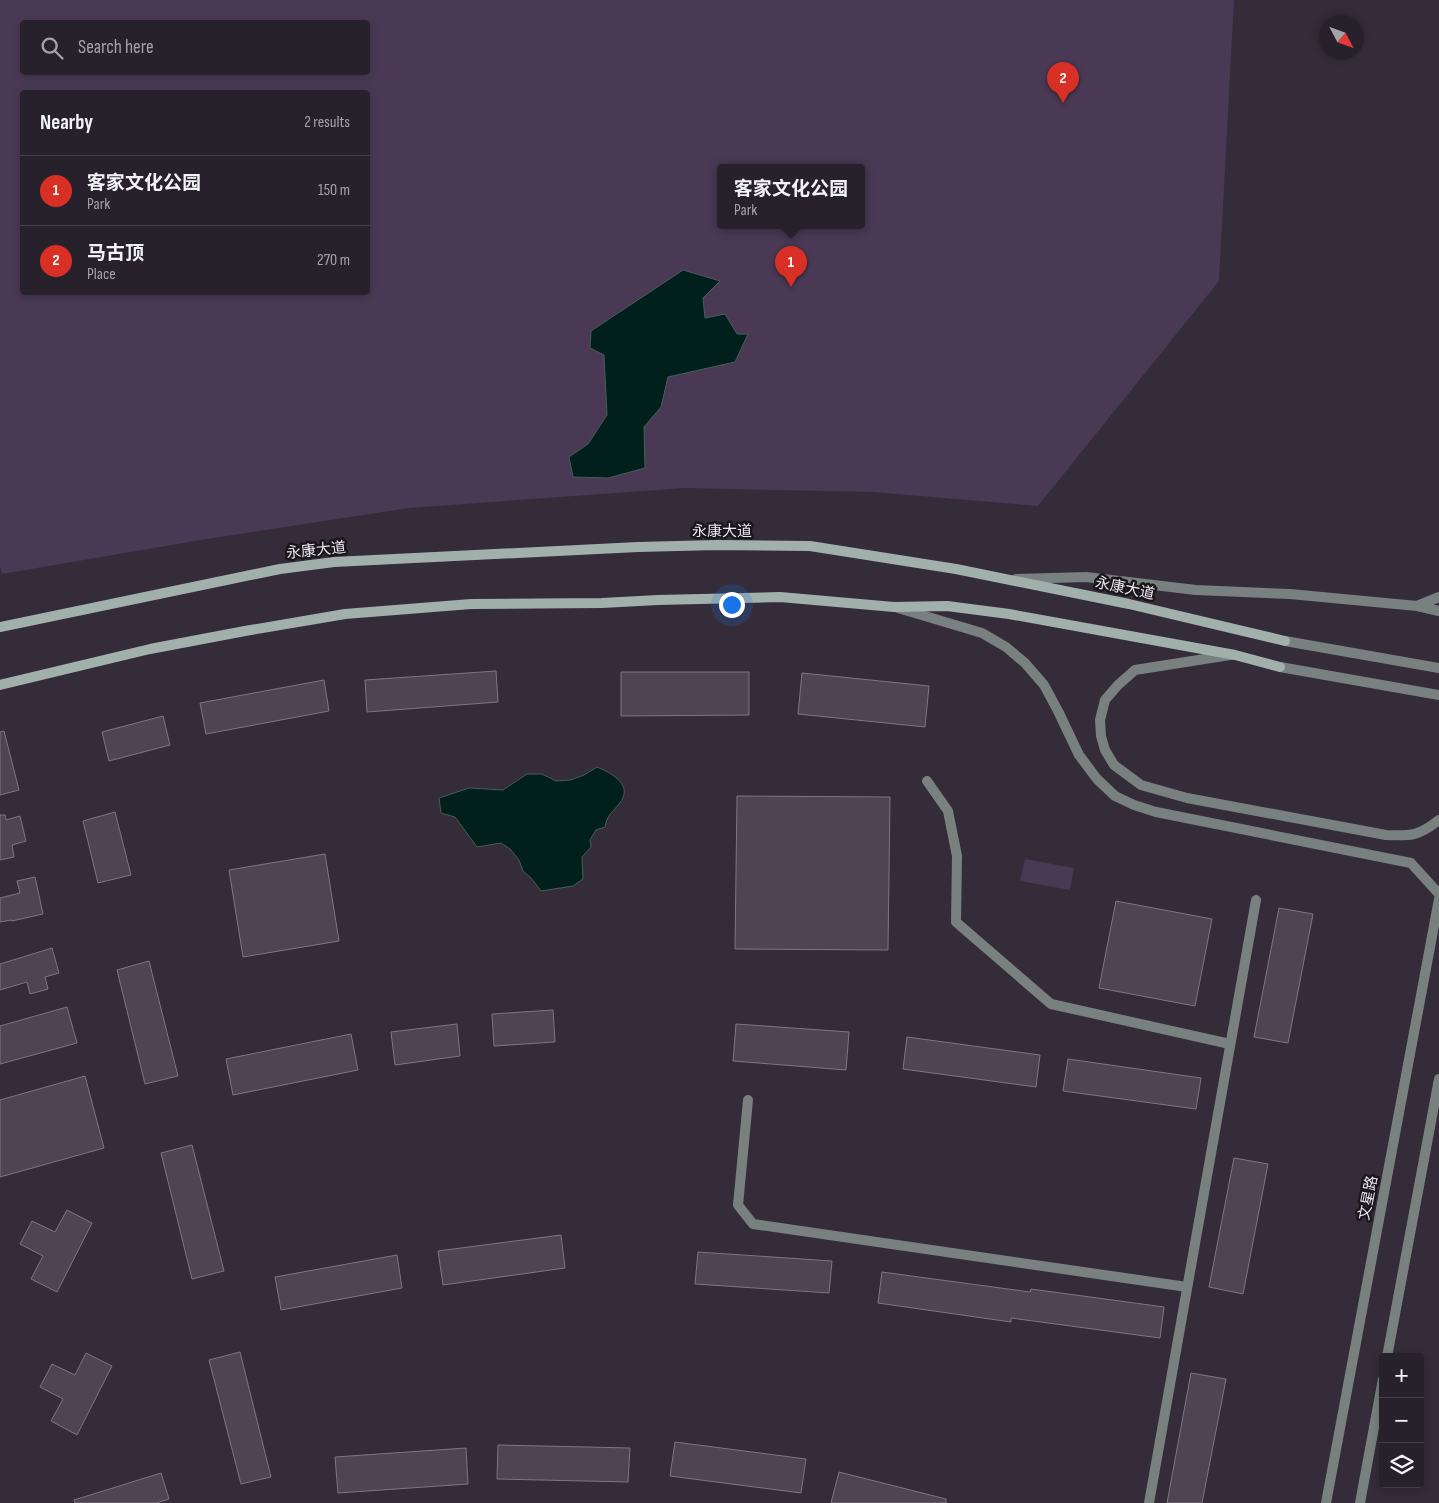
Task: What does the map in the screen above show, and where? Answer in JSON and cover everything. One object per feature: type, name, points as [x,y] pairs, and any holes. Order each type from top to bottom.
[{"type":"main road","name":"永康大道","points":[[0,627],[280,569],[334,562],[638,547],[717,545],[810,546],[1008,579],[1128,604],[1285,641]]},
{"type":"main road","points":[[0,685],[150,649],[245,630],[345,614],[471,604],[602,603],[780,597],[894,607],[948,606],[1009,614],[1235,655],[1280,667]]},
{"type":"street","points":[[1008,579],[1086,577],[1196,590],[1290,594],[1417,606],[1439,611]]},
{"type":"street","points":[[1417,606],[1439,597]]},
{"type":"street","points":[[894,607],[982,633],[1006,647],[1025,663],[1044,685],[1079,755],[1097,779],[1114,796],[1156,812],[1411,862],[1439,894]]},
{"type":"street","name":"永康大道","points":[[1285,641],[1439,668]]},
{"type":"street","points":[[1235,655],[1135,670],[1118,685],[1106,700],[1100,720],[1101,736],[1105,750],[1114,765],[1141,785],[1187,798],[1386,835],[1407,836],[1425,831],[1439,820]]},
{"type":"street","points":[[1280,667],[1439,695]]},
{"type":"street","points":[[927,781],[948,811],[957,856],[956,922],[1051,1004],[1230,1044]]},
{"type":"street","name":"文星路","points":[[1326,1503],[1439,899]]},
{"type":"street","points":[[1149,1503],[1256,900]]},
{"type":"street","points":[[1388,1353],[1439,1079]]},
{"type":"street","points":[[748,1100],[738,1205],[753,1224],[1187,1287]]},
{"type":"street","points":[[1360,1503],[1379,1398]]},
{"type":"shaded area","points":[[0,0],[1234,0],[1219,281],[1038,506],[873,492],[685,488],[409,508],[201,540],[2,574],[0,566]]},
{"type":"shaded area","points":[[683,270],[720,281],[703,298],[705,318],[725,314],[737,334],[748,334],[735,362],[668,377],[661,407],[644,427],[645,468],[608,478],[573,477],[569,457],[588,444],[607,415],[604,355],[590,348],[591,331]]},
{"type":"shaded area","points":[[597,767],[614,776],[619,781],[623,786],[623,797],[608,817],[605,827],[596,830],[590,840],[591,847],[582,857],[583,879],[573,886],[541,891],[523,871],[519,860],[510,849],[501,843],[477,847],[455,817],[441,813],[439,798],[469,788],[503,790],[527,774],[542,774],[556,781],[571,780]]},
{"type":"shaded area","points":[[1025,859],[1074,868],[1070,890],[1020,881]]},
{"type":"building","points":[[496,671],[498,702],[367,712],[365,680]]},
{"type":"building","points":[[621,672],[749,672],[749,715],[621,716]]},
{"type":"building","points":[[802,673],[929,686],[925,727],[798,714]]},
{"type":"building","points":[[324,680],[329,711],[206,734],[200,703]]},
{"type":"building","points":[[163,716],[170,745],[109,761],[102,732]]},
{"type":"building","points":[[4,731],[19,790],[0,795],[0,732]]},
{"type":"building","points":[[737,796],[890,797],[888,950],[735,949]]},
{"type":"building","points":[[115,812],[131,875],[98,883],[83,821]]},
{"type":"building","points":[[0,815],[5,815],[6,820],[20,816],[26,841],[12,845],[14,857],[0,860]]},
{"type":"building","points":[[325,854],[339,941],[243,957],[229,870]]},
{"type":"building","points":[[35,877],[43,914],[0,922],[0,898],[20,893],[17,881]]},
{"type":"building","points":[[1116,901],[1212,919],[1195,1006],[1099,988]]},
{"type":"building","points":[[1279,908],[1313,914],[1288,1043],[1254,1037]]},
{"type":"building","points":[[52,948],[59,973],[45,977],[48,989],[30,994],[27,982],[0,990],[0,964]]},
{"type":"building","points":[[149,961],[178,1076],[145,1084],[117,970]]},
{"type":"building","points":[[67,1007],[77,1043],[0,1064],[0,1026]]},
{"type":"building","points":[[553,1010],[555,1042],[494,1046],[492,1014]]},
{"type":"building","points":[[457,1024],[460,1056],[395,1065],[391,1032]]},
{"type":"building","points":[[736,1024],[849,1032],[846,1070],[733,1061]]},
{"type":"building","points":[[351,1034],[358,1070],[233,1095],[226,1059]]},
{"type":"building","points":[[907,1037],[1040,1055],[1036,1087],[903,1069]]},
{"type":"building","points":[[1068,1059],[1201,1078],[1196,1109],[1063,1091]]},
{"type":"building","points":[[85,1076],[104,1148],[0,1177],[0,1100]]},
{"type":"building","points":[[192,1145],[224,1271],[192,1279],[161,1153]]},
{"type":"building","points":[[1234,1158],[1268,1164],[1243,1294],[1209,1287]]},
{"type":"building","points":[[67,1210],[92,1223],[57,1292],[31,1279],[43,1256],[20,1244],[32,1221],[55,1232]]},
{"type":"building","points":[[561,1235],[565,1268],[443,1285],[438,1251]]},
{"type":"building","points":[[698,1252],[832,1261],[829,1293],[695,1284]]},
{"type":"building","points":[[397,1255],[402,1288],[281,1310],[275,1277]]},
{"type":"building","points":[[882,1272],[1030,1292],[1031,1289],[1164,1307],[1160,1338],[1011,1318],[1011,1322],[878,1303]]},
{"type":"building","points":[[240,1352],[271,1477],[241,1484],[209,1360]]},
{"type":"building","points":[[86,1353],[112,1366],[77,1435],[51,1421],[63,1399],[40,1387],[52,1364],[75,1375]]},
{"type":"building","points":[[1191,1373],[1226,1379],[1202,1503],[1167,1503]]},
{"type":"building","points":[[675,1442],[806,1459],[801,1493],[670,1476]]},
{"type":"building","points":[[498,1445],[630,1448],[628,1482],[497,1479]]},
{"type":"building","points":[[466,1448],[468,1484],[338,1493],[335,1457]]},
{"type":"building","points":[[839,1472],[946,1499],[946,1503],[831,1503]]},
{"type":"building","points":[[161,1473],[169,1499],[156,1503],[75,1503],[74,1500]]},
{"type":"place","name":"马古顶","points":[[1063,103]]},
{"type":"place","name":"客家文化公园","points":[[791,287]]}]
